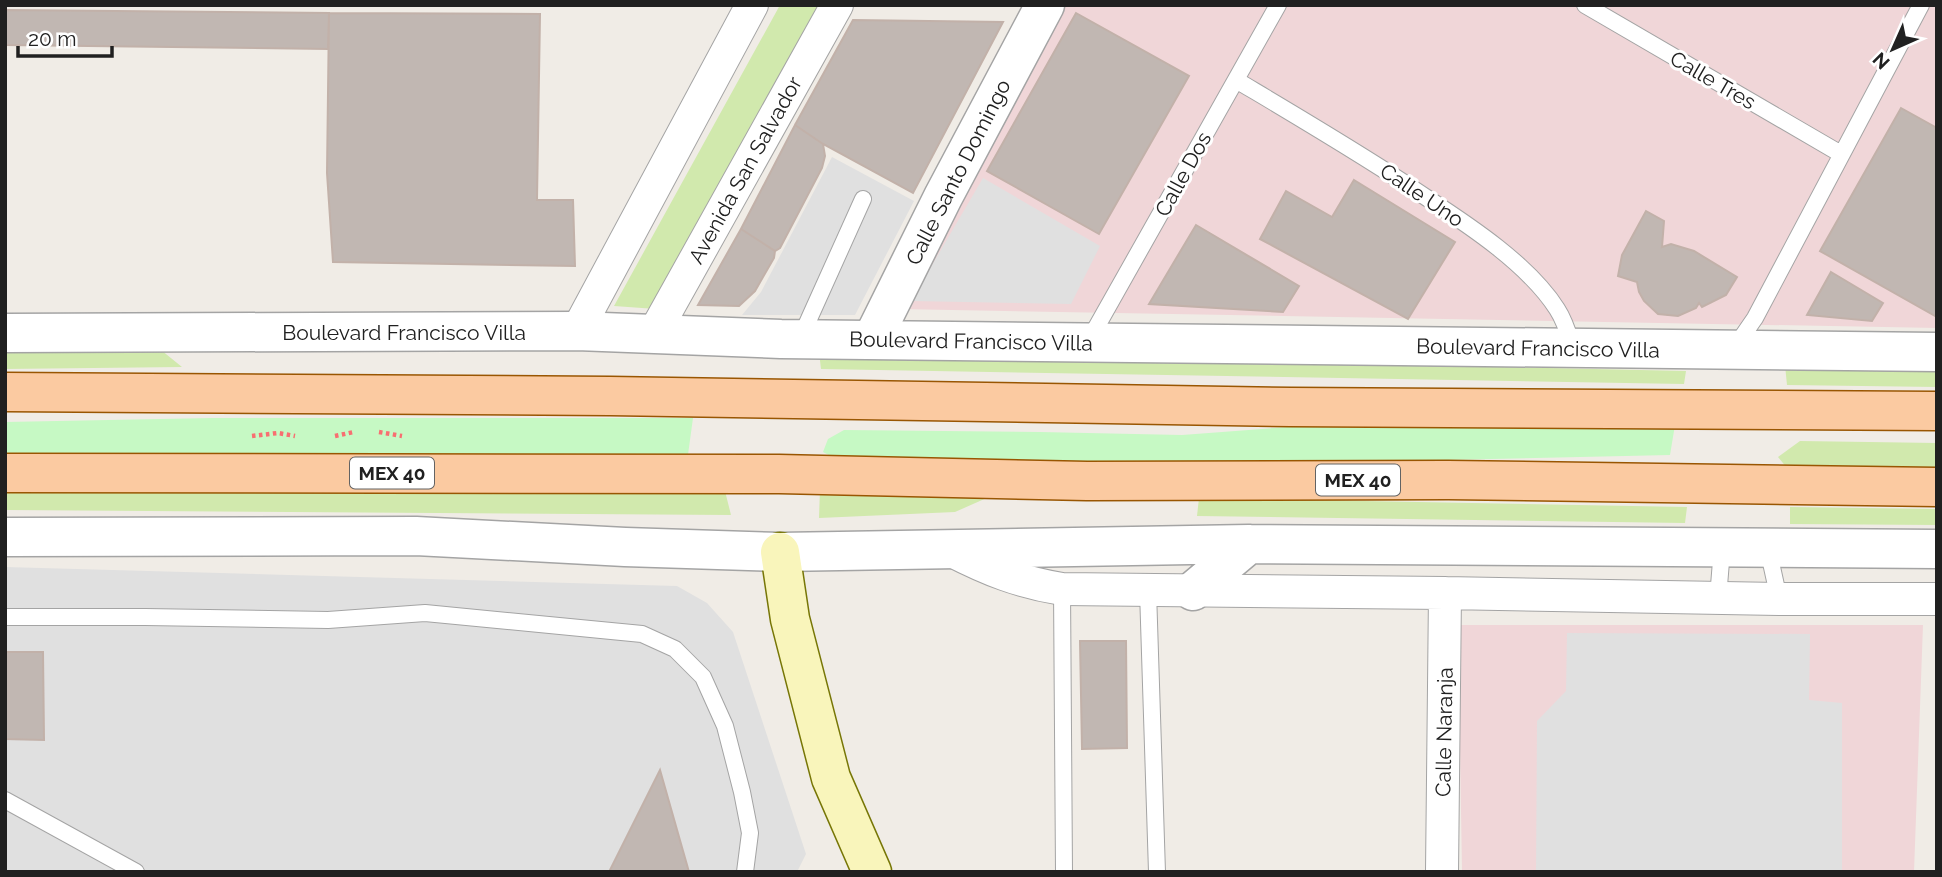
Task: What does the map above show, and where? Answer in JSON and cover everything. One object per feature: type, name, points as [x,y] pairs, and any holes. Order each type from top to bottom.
[{"type":"main road","points":[[5,392],[610,396],[1291,407],[1937,411]]},
{"type":"main road","name":"MEX 40","points":[[5,472],[779,474],[1087,481],[1448,480],[1937,487]]},
{"type":"main road","points":[[780,552],[790,619],[831,778],[873,872]]},
{"type":"street","points":[[577,331],[752,5]]},
{"type":"street","name":"Avenida San Salvador","points":[[653,335],[837,5]]},
{"type":"street","name":"Calle Santo Domingo","points":[[872,340],[943,197],[1045,5]]},
{"type":"street","name":"Boulevard Francisco Villa","points":[[5,334],[577,331],[800,339],[1573,348],[1748,340],[1937,352]]},
{"type":"street","points":[[5,537],[416,536],[780,552],[1249,544],[1937,549]]},
{"type":"street","points":[[1193,591],[1249,544]]},
{"type":"street","points":[[950,550],[1004,576],[1062,589],[1779,599],[1937,598]]},
{"type":"street","name":"Calle Naranja","points":[[1443,872],[1445,593]]},
{"type":"lane","name":"Calle Dos","points":[[1088,342],[1278,5]]},
{"type":"lane","name":"Calle Tres","points":[[1585,5],[1841,154]]},
{"type":"lane","points":[[1748,340],[1841,154],[1921,5]]},
{"type":"lane","name":"Calle Uno","points":[[1236,80],[1364,156],[1454,215],[1491,243],[1542,288],[1558,309],[1573,348]]},
{"type":"lane","points":[[800,339],[863,199]]},
{"type":"lane","points":[[1718,598],[1722,549]]},
{"type":"lane","points":[[1768,549],[1779,599]]},
{"type":"lane","points":[[1062,589],[1064,872]]},
{"type":"lane","points":[[1148,591],[1157,872]]},
{"type":"lane","points":[[5,617],[328,620],[425,613],[642,634],[676,649],[703,677],[725,726],[743,792],[750,833],[745,872]]},
{"type":"lane","points":[[5,800],[136,872]]},
{"type":"shaded area","points":[[1066,5],[1937,5],[1937,328],[898,309]]},
{"type":"shaded area","points":[[832,157],[914,201],[855,315],[742,315],[761,292]]},
{"type":"shaded area","points":[[983,178],[1100,246],[1071,304],[911,301]]},
{"type":"shaded area","points":[[5,567],[677,586],[707,603],[733,632],[806,854],[797,872],[5,872]]},
{"type":"shaded area","points":[[1458,625],[1923,625],[1914,872],[1462,872]]},
{"type":"shaded area","points":[[1567,633],[1810,634],[1809,700],[1842,703],[1842,872],[1536,872],[1537,721],[1566,691]]},
{"type":"green space","points":[[780,5],[823,5],[656,309],[614,306]]},
{"type":"green space","points":[[161,350],[182,367],[5,369],[5,351]]},
{"type":"green space","points":[[819,352],[1686,371],[1684,384],[821,369]]},
{"type":"green space","points":[[1785,365],[1937,368],[1937,387],[1787,385]]},
{"type":"green space","points":[[212,418],[693,418],[687,462],[5,453],[5,422]]},
{"type":"green space","points":[[1327,424],[1675,425],[1670,455],[1308,463],[844,463],[823,452],[828,439],[844,430],[1182,435]]},
{"type":"green space","points":[[1800,441],[1937,443],[1937,476],[1792,474],[1778,457]]},
{"type":"green space","points":[[5,489],[725,491],[731,515],[5,510]]},
{"type":"green space","points":[[820,489],[998,493],[955,512],[819,518]]},
{"type":"green space","points":[[1199,498],[1687,507],[1685,523],[1197,516]]},
{"type":"green space","points":[[1790,507],[1937,509],[1937,525],[1790,524]]},
{"type":"building","points":[[5,10],[329,13],[328,49],[5,45]]},
{"type":"building","points":[[329,13],[540,14],[537,200],[573,200],[575,266],[333,262],[327,173]]},
{"type":"building","points":[[1076,13],[1189,76],[1099,234],[987,171]]},
{"type":"building","points":[[853,20],[1003,22],[913,193],[823,144],[795,125]]},
{"type":"building","points":[[1901,108],[1937,128],[1937,317],[1820,251]]},
{"type":"building","points":[[795,125],[823,144],[825,156],[822,168],[780,248],[775,251],[741,229]]},
{"type":"building","points":[[1354,180],[1455,242],[1408,319],[1260,239],[1286,191],[1332,217]]},
{"type":"building","points":[[1646,211],[1664,221],[1662,247],[1671,244],[1694,251],[1737,277],[1726,295],[1702,307],[1699,303],[1696,308],[1678,316],[1658,314],[1644,301],[1637,282],[1618,276],[1622,255]]},
{"type":"building","points":[[1196,225],[1299,286],[1283,312],[1149,304]]},
{"type":"building","points":[[741,229],[775,251],[774,258],[755,291],[739,306],[698,305]]},
{"type":"building","points":[[1831,272],[1883,303],[1872,321],[1807,315]]},
{"type":"building","points":[[1080,641],[1126,641],[1127,748],[1082,749]]},
{"type":"building","points":[[5,652],[43,652],[44,740],[5,739]]},
{"type":"building","points":[[660,770],[689,872],[609,872]]}]
